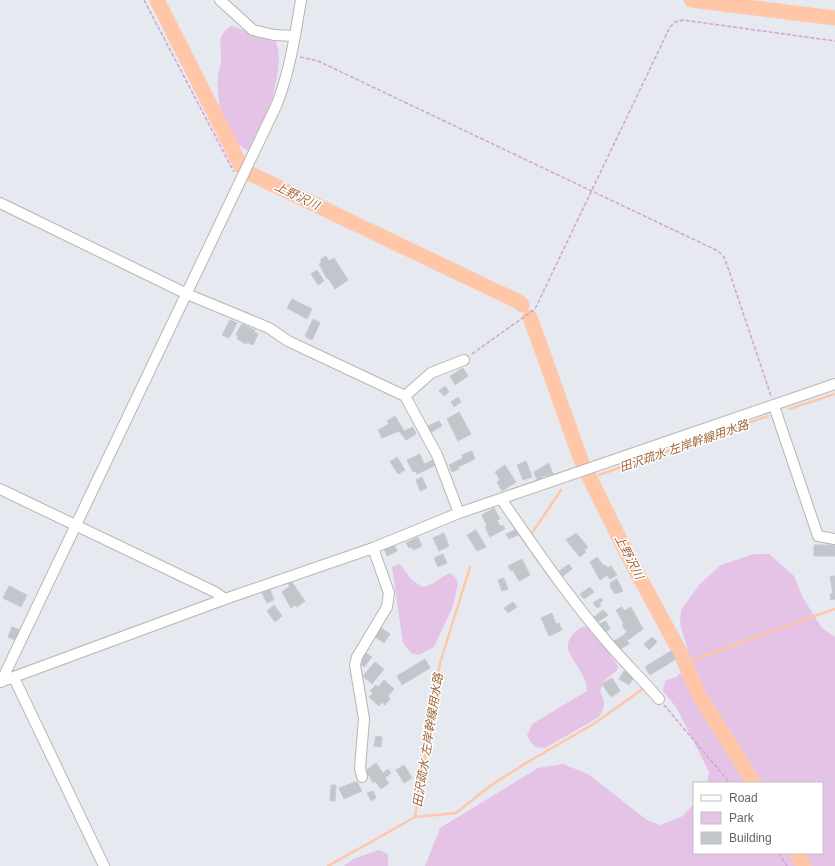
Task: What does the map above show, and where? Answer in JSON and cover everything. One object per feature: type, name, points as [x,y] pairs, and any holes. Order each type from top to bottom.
[{"type":"street","points":[[220,0],[253,30],[274,35],[295,36]]},
{"type":"street","points":[[1,682],[277,104],[286,81],[293,55],[301,0]]},
{"type":"street","points":[[0,203],[187,294],[268,328],[288,342],[405,396],[437,455],[459,513]]},
{"type":"street","points":[[405,396],[431,373],[464,360]]},
{"type":"street","points":[[1,682],[225,599],[373,548],[459,513],[835,384]]},
{"type":"street","points":[[774,406],[818,536],[835,539]]},
{"type":"street","points":[[0,489],[76,527],[215,592],[225,599]]},
{"type":"street","points":[[501,499],[582,612],[608,644],[659,699]]},
{"type":"street","points":[[362,777],[360,768],[364,719],[355,665],[357,657],[387,607],[390,599],[373,548]]},
{"type":"street","points":[[14,678],[104,866]]},
{"type":"path","points":[[144,0],[242,180]]},
{"type":"path","points":[[464,360],[535,309],[670,27],[675,22],[683,20],[835,41]]},
{"type":"path","points":[[293,55],[318,61],[591,192],[718,250],[724,257],[774,406]]},
{"type":"path","points":[[659,699],[729,782]]},
{"type":"path","points":[[779,854],[787,866]]},
{"type":"green space","points":[[231,26],[273,39],[278,47],[279,60],[273,96],[261,131],[254,144],[248,151],[239,145],[227,128],[218,97],[218,74],[221,65],[220,41],[223,34]]},
{"type":"green space","points":[[754,554],[769,554],[794,576],[803,598],[822,628],[835,637],[835,866],[425,866],[440,828],[538,768],[563,764],[588,774],[647,820],[660,825],[683,816],[693,804],[693,854],[823,854],[823,782],[707,782],[709,772],[676,707],[663,691],[665,681],[676,677],[692,664],[680,624],[681,610],[700,584],[721,565]]},
{"type":"green space","points":[[400,564],[411,579],[422,587],[430,585],[450,573],[454,576],[458,583],[453,606],[434,647],[419,655],[411,653],[403,643],[392,567]]},
{"type":"green space","points":[[586,626],[592,630],[618,666],[617,670],[603,682],[600,692],[604,702],[603,710],[599,717],[545,748],[536,747],[532,744],[527,735],[532,724],[587,691],[583,675],[571,657],[568,648],[568,643],[572,635],[578,629]]},
{"type":"green space","points":[[379,850],[388,854],[388,866],[344,866],[353,859]]},
{"type":"building","points":[[326,256],[329,261],[334,258],[348,280],[335,289],[328,278],[327,279],[319,264],[322,262],[320,260]]},
{"type":"building","points":[[317,270],[324,281],[318,285],[311,274]]},
{"type":"building","points":[[292,299],[312,309],[307,319],[287,308]]},
{"type":"building","points":[[313,319],[320,323],[312,340],[305,336]]},
{"type":"building","points":[[230,320],[237,323],[229,338],[222,335]]},
{"type":"building","points":[[242,324],[255,330],[254,332],[258,334],[253,345],[247,342],[246,344],[237,339],[238,337],[236,334]]},
{"type":"building","points":[[463,368],[468,376],[455,385],[450,376]]},
{"type":"building","points":[[445,386],[449,392],[444,396],[439,391]]},
{"type":"building","points":[[458,397],[461,402],[454,407],[451,402]]},
{"type":"building","points":[[459,412],[471,434],[458,441],[447,419]]},
{"type":"building","points":[[395,416],[404,431],[413,427],[416,434],[406,440],[399,431],[382,438],[378,430],[389,424],[387,421]]},
{"type":"building","points":[[439,421],[442,426],[431,432],[428,426]]},
{"type":"building","points":[[472,451],[475,459],[458,467],[459,469],[452,472],[449,465],[463,458],[462,455]]},
{"type":"building","points":[[420,454],[424,464],[433,460],[436,465],[417,474],[415,471],[413,472],[407,460]]},
{"type":"building","points":[[397,457],[405,470],[398,474],[390,462]]},
{"type":"building","points":[[526,461],[532,477],[523,480],[517,465]]},
{"type":"building","points":[[549,463],[553,474],[541,477],[542,478],[537,480],[534,472]]},
{"type":"building","points":[[505,465],[516,482],[502,491],[497,482],[500,480],[495,472]]},
{"type":"building","points":[[422,477],[427,488],[420,491],[416,480]]},
{"type":"building","points":[[494,508],[500,519],[497,520],[500,526],[503,525],[505,529],[490,537],[485,527],[487,526],[482,515]]},
{"type":"building","points":[[476,530],[486,547],[477,551],[467,535]]},
{"type":"building","points":[[515,530],[518,535],[509,539],[506,534]]},
{"type":"building","points":[[444,533],[449,546],[439,551],[433,538]]},
{"type":"building","points":[[576,533],[588,547],[584,550],[586,552],[580,557],[566,540]]},
{"type":"building","points":[[418,537],[422,546],[413,550],[412,547],[409,548],[406,543]]},
{"type":"building","points":[[394,544],[397,551],[387,556],[384,548]]},
{"type":"building","points":[[814,545],[835,545],[835,556],[814,556]]},
{"type":"building","points":[[443,554],[447,563],[438,567],[434,558]]},
{"type":"building","points":[[597,557],[604,566],[605,565],[608,568],[611,566],[617,575],[610,579],[607,575],[600,580],[590,562]]},
{"type":"building","points":[[522,559],[530,575],[519,581],[513,570],[511,571],[508,566]]},
{"type":"building","points":[[569,564],[572,569],[562,577],[558,572]]},
{"type":"building","points":[[835,576],[835,599],[831,600],[830,594],[833,593],[830,577]]},
{"type":"building","points":[[504,578],[508,589],[502,591],[498,580]]},
{"type":"building","points":[[617,579],[623,591],[615,594],[610,586],[610,583]]},
{"type":"building","points":[[291,581],[305,601],[297,607],[295,605],[291,608],[282,592],[290,586],[288,584]]},
{"type":"building","points":[[9,586],[27,595],[21,607],[3,598]]},
{"type":"building","points":[[590,587],[594,592],[584,599],[580,594]]},
{"type":"building","points":[[270,589],[274,600],[267,603],[262,593]]},
{"type":"building","points":[[601,598],[603,601],[599,603],[601,606],[597,608],[593,603]]},
{"type":"building","points":[[513,602],[517,607],[508,613],[504,608]]},
{"type":"building","points":[[274,605],[282,616],[275,622],[267,611]]},
{"type":"building","points":[[622,607],[624,611],[631,607],[643,629],[628,640],[624,634],[628,631],[626,631],[622,625],[624,624],[616,610]]},
{"type":"building","points":[[603,610],[608,615],[598,622],[594,617]]},
{"type":"building","points":[[552,613],[556,624],[559,623],[562,630],[549,636],[541,618]]},
{"type":"building","points":[[606,621],[610,629],[604,633],[599,624]]},
{"type":"building","points":[[12,627],[20,630],[15,640],[8,637]]},
{"type":"building","points":[[380,627],[390,634],[384,643],[374,636]]},
{"type":"building","points":[[624,635],[629,644],[619,650],[612,642]]},
{"type":"building","points":[[652,637],[657,642],[649,650],[644,644]]},
{"type":"building","points":[[671,651],[676,659],[650,675],[645,667]]},
{"type":"building","points":[[366,653],[372,657],[364,667],[359,662]]},
{"type":"building","points":[[425,659],[430,668],[402,685],[397,676]]},
{"type":"building","points":[[375,662],[384,669],[372,684],[363,676]]},
{"type":"building","points":[[624,671],[634,677],[629,685],[619,679]]},
{"type":"building","points":[[612,678],[620,691],[611,697],[602,684]]},
{"type":"building","points":[[384,680],[394,689],[388,696],[390,699],[385,705],[382,702],[379,706],[369,697],[373,693],[370,691],[376,685],[378,687]]},
{"type":"building","points":[[376,736],[382,737],[381,747],[374,746]]},
{"type":"building","points":[[376,763],[383,773],[388,769],[391,773],[385,778],[389,783],[381,789],[375,781],[373,783],[366,770]]},
{"type":"building","points":[[404,765],[412,778],[404,783],[396,770]]},
{"type":"building","points":[[357,782],[362,791],[344,799],[339,788]]},
{"type":"building","points":[[331,785],[336,785],[335,801],[330,801]]},
{"type":"building","points":[[373,791],[376,798],[371,801],[367,793]]},
{"type":"waterway","name":"上野沢川","points":[[157,0],[241,166],[251,174],[519,302],[522,305]]},
{"type":"waterway","points":[[691,0],[835,18]]},
{"type":"waterway","name":"上野沢川","points":[[530,317],[581,460],[628,556],[680,652],[699,695],[753,782]]},
{"type":"waterway","name":"田沢疏水 左岸幹線用水路","points":[[789,409],[835,394]]},
{"type":"waterway","name":"田沢疏水 左岸幹線用水路","points":[[599,475],[768,416]]},
{"type":"waterway","name":"田沢疏水 左岸幹線用水路","points":[[532,533],[561,490]]},
{"type":"waterway","name":"田沢疏水 左岸幹線用水路","points":[[415,817],[440,663],[470,567]]},
{"type":"waterway","points":[[692,660],[835,609]]},
{"type":"waterway","points":[[328,866],[415,817],[456,813],[490,786],[526,763],[595,723],[644,688]]},
{"type":"waterway","name":"上野沢川","points":[[797,854],[804,866]]}]
